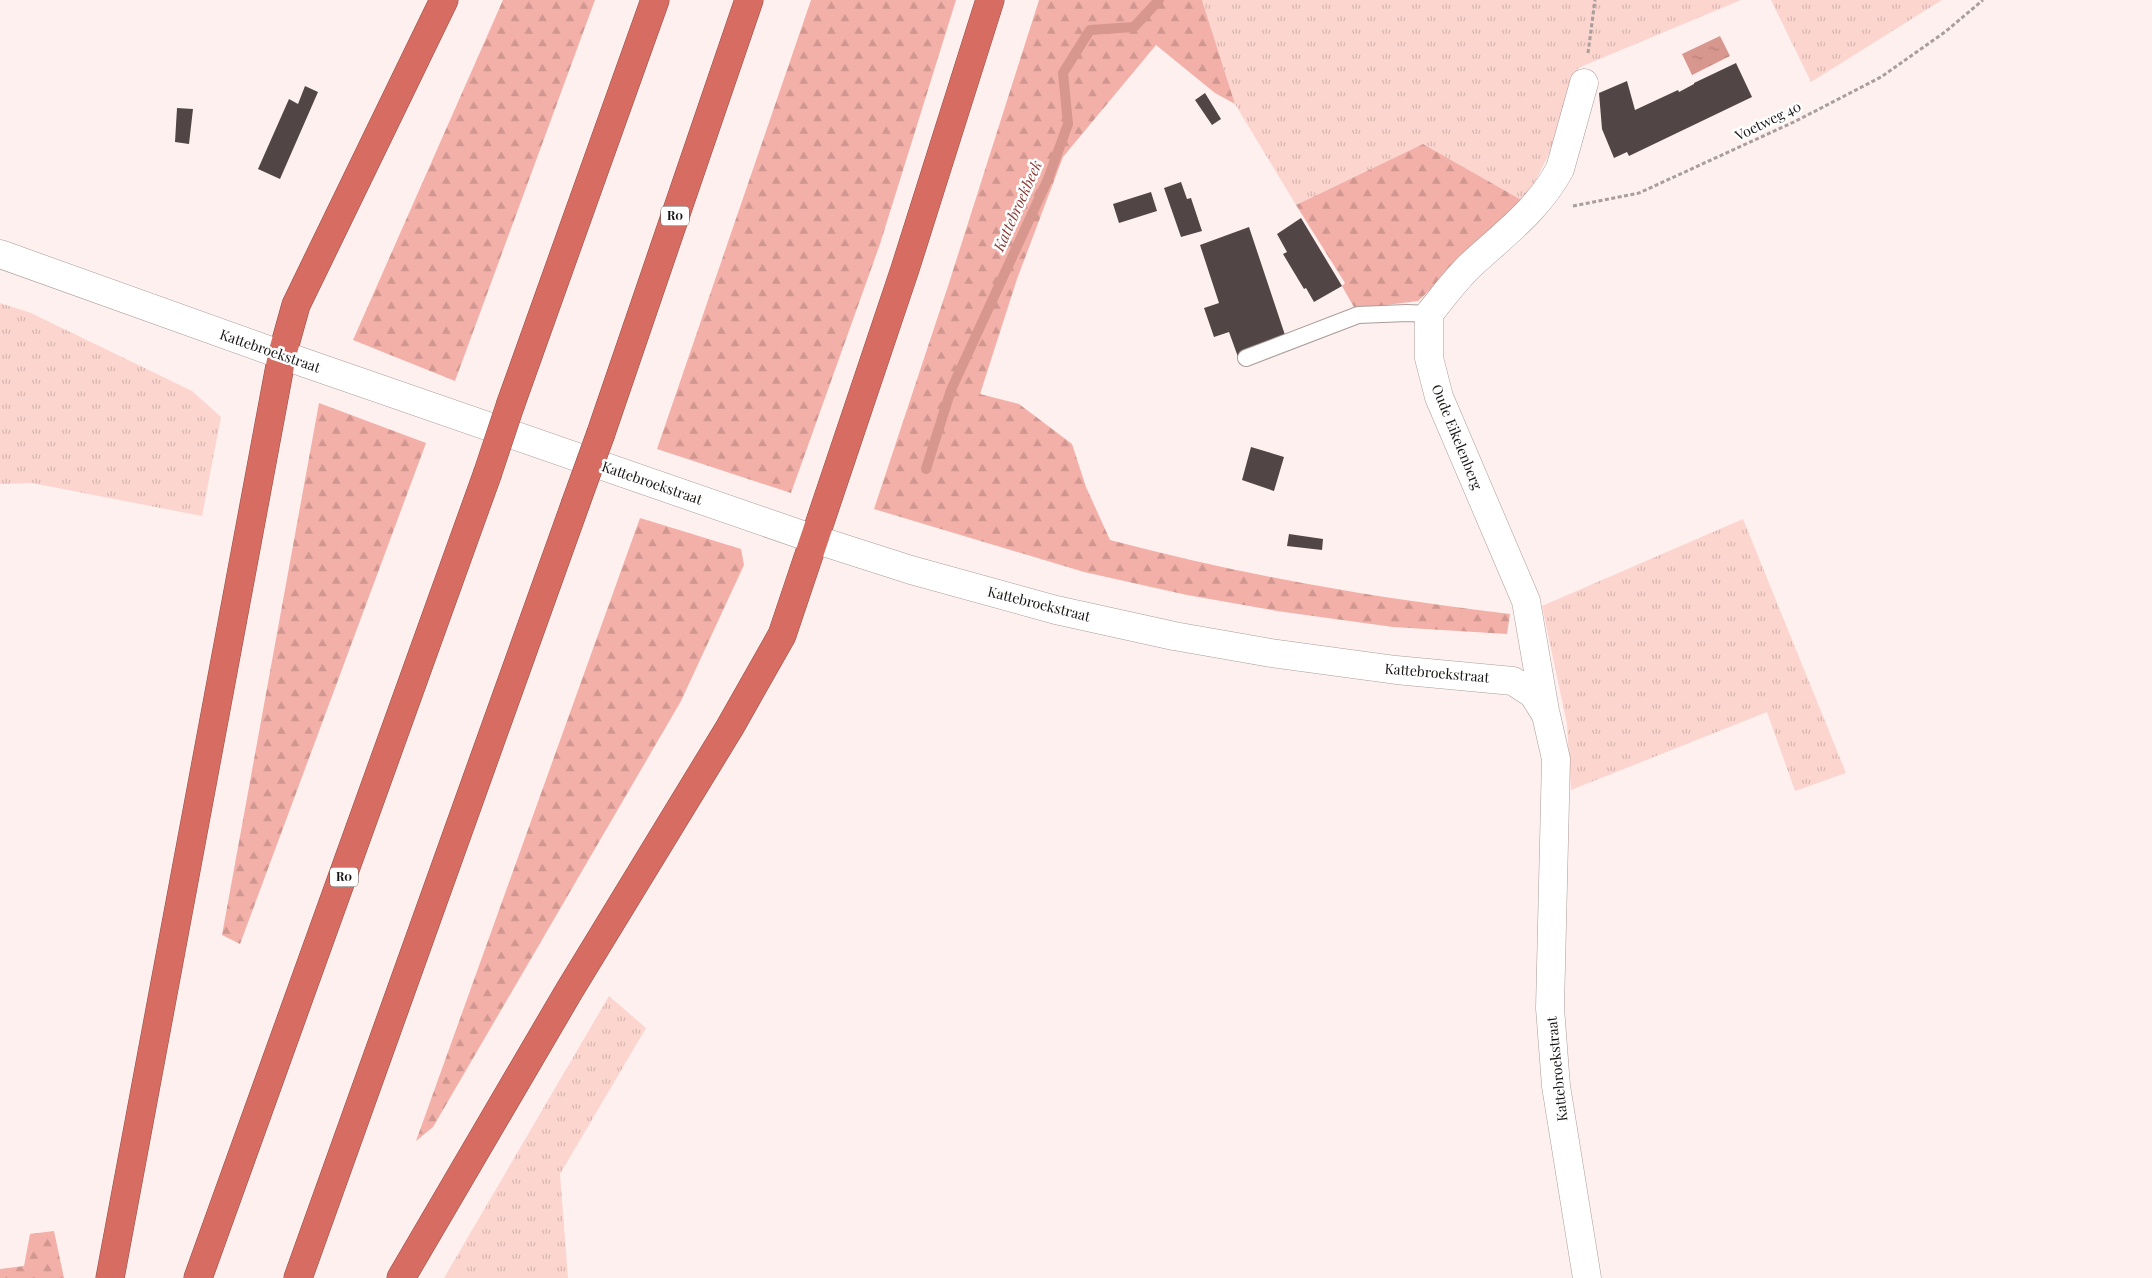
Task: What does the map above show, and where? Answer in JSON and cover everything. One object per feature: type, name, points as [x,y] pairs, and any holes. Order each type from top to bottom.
[{"type":"highway","points":[[110,1278],[282,355],[296,306],[444,0]]},
{"type":"highway","name":"R0","points":[[198,1278],[488,475],[511,403],[655,0]]},
{"type":"highway","name":"R0","points":[[298,1278],[601,433],[749,0]]},
{"type":"highway","points":[[401,1278],[574,983],[730,727],[782,635],[812,539],[904,269],[990,0]]},
{"type":"street","points":[[1428,314],[1472,263],[1510,232],[1538,204],[1560,168],[1584,83]]},
{"type":"street","name":"Kattebroekstraat","points":[[0,254],[282,355],[812,539],[911,570],[1056,610],[1174,636],[1271,654],[1396,670],[1513,681],[1533,694],[1546,714],[1556,759],[1550,1008],[1556,1086],[1587,1278]]},
{"type":"street","name":"Oude Eikelenberg","points":[[1428,314],[1429,358],[1438,397],[1526,601],[1546,714]]},
{"type":"lane","points":[[1246,358],[1358,315],[1428,314]]},
{"type":"path","points":[[1584,83],[1595,0]]},
{"type":"path","name":"Voetweg 40","points":[[1538,204],[1578,206],[1639,194],[1774,131],[1881,77],[1945,32],[1984,0]]},
{"type":"green space","points":[[503,0],[595,0],[455,381],[353,340]]},
{"type":"green space","points":[[811,0],[956,0],[880,244],[791,493],[657,449]]},
{"type":"green space","points":[[1039,0],[1202,0],[1235,104],[1215,93],[1156,45],[1063,157],[1017,279],[980,394],[1019,404],[1072,444],[1086,487],[1110,540],[1259,575],[1409,601],[1510,614],[1507,634],[1393,627],[1277,611],[1187,595],[1084,572],[874,509],[949,283]]},
{"type":"green space","points":[[1202,0],[1741,0],[1578,68],[1549,154],[1525,202],[1423,144],[1296,205],[1235,104]]},
{"type":"green space","points":[[1771,0],[1942,0],[1811,82]]},
{"type":"green space","points":[[1423,144],[1525,202],[1418,301],[1355,309],[1342,286],[1345,283],[1296,205]]},
{"type":"green space","points":[[0,303],[31,313],[192,391],[221,417],[202,516],[32,483],[0,484]]},
{"type":"green space","points":[[319,403],[426,443],[240,944],[222,935]]},
{"type":"green space","points":[[640,518],[741,549],[744,565],[681,701],[433,1127],[416,1141]]},
{"type":"green space","points":[[1743,519],[1846,773],[1795,791],[1767,712],[1571,790],[1567,724],[1542,606]]},
{"type":"green space","points":[[609,996],[646,1028],[560,1174],[568,1278],[444,1278]]},
{"type":"green space","points":[[54,1231],[64,1278],[0,1278],[0,1269],[24,1266],[30,1234]]},
{"type":"water","points":[[1720,36],[1730,56],[1692,75],[1682,54]]},
{"type":"building","points":[[1736,63],[1752,97],[1629,156],[1627,152],[1614,158],[1602,129],[1599,93],[1627,81],[1635,110],[1678,90],[1679,92]]},
{"type":"building","points":[[305,86],[318,92],[280,179],[258,169],[289,99],[298,104]]},
{"type":"building","points":[[1205,93],[1221,119],[1212,125],[1195,100]]},
{"type":"building","points":[[177,108],[193,109],[189,144],[175,142]]},
{"type":"building","points":[[1181,182],[1187,199],[1191,198],[1202,231],[1181,237],[1164,188]]},
{"type":"building","points":[[1151,192],[1157,211],[1119,223],[1113,204]]},
{"type":"building","points":[[1301,218],[1342,286],[1314,302],[1283,254],[1287,252],[1277,234]]},
{"type":"building","points":[[1249,227],[1287,341],[1238,357],[1229,332],[1214,337],[1204,308],[1219,303],[1200,245]]},
{"type":"building","points":[[1251,447],[1284,457],[1274,491],[1242,480]]},
{"type":"building","points":[[1289,534],[1323,539],[1322,550],[1287,546]]},
{"type":"waterway","name":"Kattebroekbeek","points":[[926,469],[951,390],[1048,179],[1068,124],[1063,73],[1090,30],[1134,27],[1159,0]]}]
